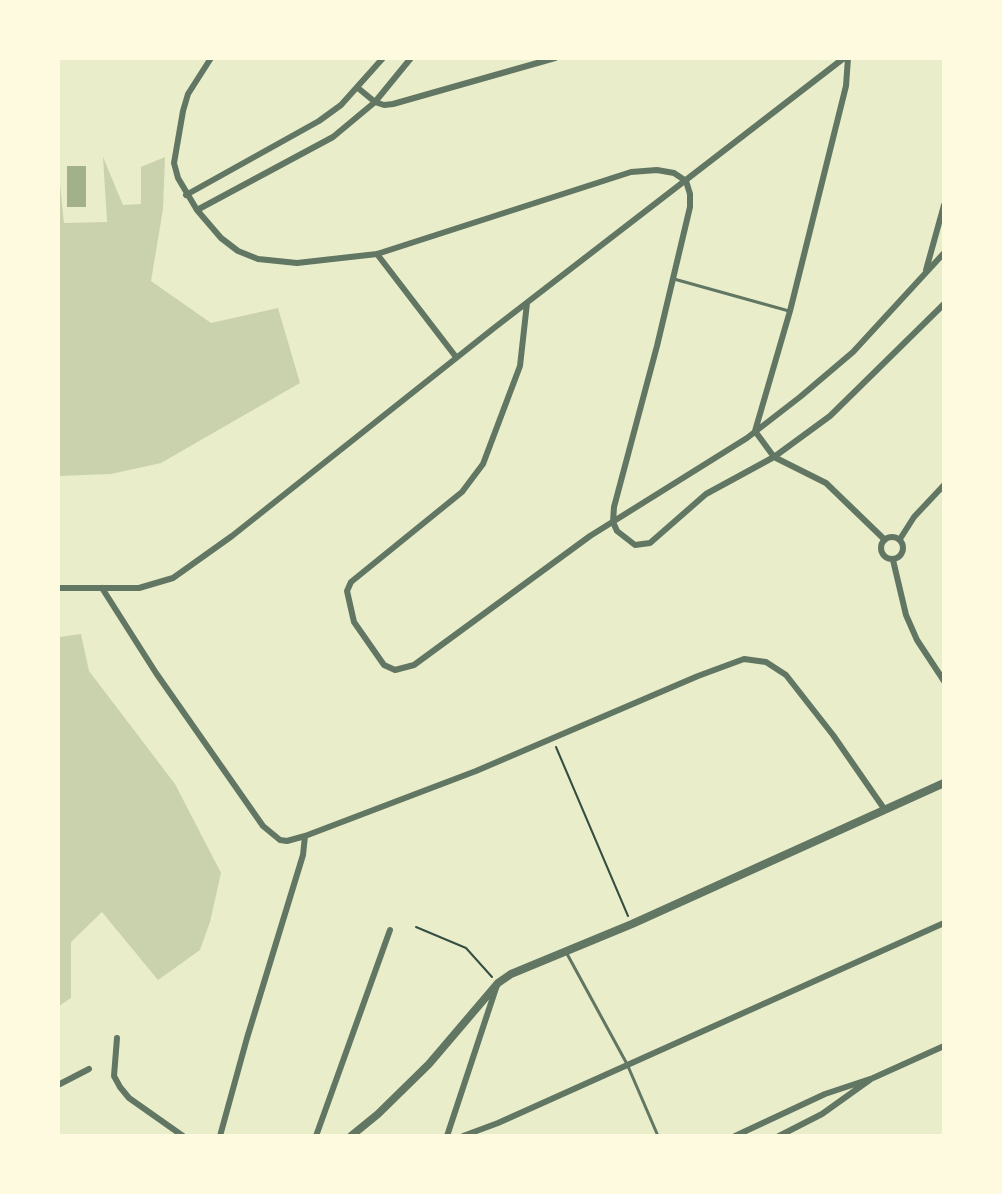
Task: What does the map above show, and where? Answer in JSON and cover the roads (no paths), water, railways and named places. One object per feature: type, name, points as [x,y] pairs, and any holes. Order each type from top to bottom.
[{"type":"street","points":[[211,58],[188,94],[177,138],[174,163],[186,195],[221,238],[238,251],[258,259],[297,263],[377,254],[631,172],[657,170],[674,173],[686,181],[690,194],[690,207],[657,346],[614,507],[613,522],[622,538],[635,545],[643,546],[654,540],[706,494],[774,457],[830,416],[944,304]]},
{"type":"street","points":[[186,195],[319,121],[341,105],[383,58]]},
{"type":"street","points":[[197,210],[333,137],[375,102],[411,58]]},
{"type":"street","points":[[358,88],[375,102],[384,105],[410,101],[555,58]]},
{"type":"street","points":[[58,588],[140,588],[173,578],[232,536],[456,357],[846,58]]},
{"type":"street","points":[[755,431],[790,311],[846,86],[846,58]]},
{"type":"street","points":[[925,274],[944,205]]},
{"type":"street","points":[[527,303],[520,366],[483,465],[462,492],[351,582],[347,599],[354,622],[384,665],[395,670],[414,665],[613,522],[755,431],[853,352],[944,253]]},
{"type":"street","points":[[377,254],[456,357]]},
{"type":"street","points":[[755,431],[774,457],[826,483],[885,540]]},
{"type":"street","points":[[900,539],[892,537],[885,540],[881,551],[885,557],[892,560],[899,558],[903,552],[900,539],[914,517],[944,485]]},
{"type":"street","points":[[892,560],[906,615],[917,640],[944,681]]},
{"type":"street","points":[[102,588],[156,673],[264,825],[280,840],[287,842],[552,739],[744,659],[757,659],[778,667],[786,675],[833,735],[885,810]]},
{"type":"street","points":[[351,1136],[378,1114],[429,1064],[498,983],[511,974],[632,924],[944,783]]},
{"type":"street","points":[[220,1136],[247,1038],[303,855],[305,836]]},
{"type":"street","points":[[463,1136],[498,1123],[944,923]]},
{"type":"street","points":[[316,1136],[390,930]]},
{"type":"street","points":[[447,1136],[498,983]]},
{"type":"street","points":[[117,1038],[114,1076],[120,1087],[129,1098],[183,1136]]},
{"type":"street","points":[[735,1136],[825,1094],[873,1078],[944,1046]]},
{"type":"street","points":[[58,1085],[89,1068]]},
{"type":"street","points":[[779,1136],[822,1114],[873,1078]]},
{"type":"lane","points":[[672,278],[790,311]]},
{"type":"lane","points":[[565,951],[627,1064],[658,1136]]}]
